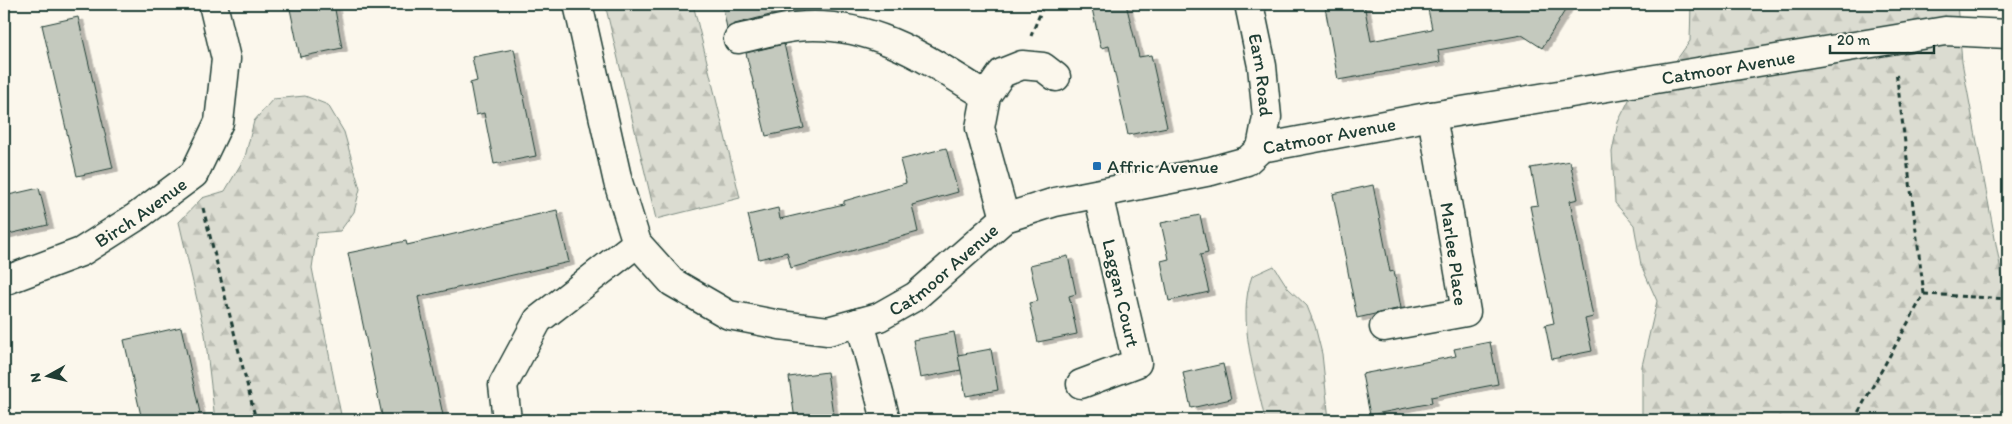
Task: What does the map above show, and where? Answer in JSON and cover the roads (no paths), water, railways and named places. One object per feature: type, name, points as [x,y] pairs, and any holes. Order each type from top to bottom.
[{"type":"street","name":"Birch Avenue","points":[[4,281],[81,252],[136,217],[194,174],[220,122],[226,59],[213,4]]},
{"type":"street","name":"Catmoor Avenue","points":[[578,4],[618,182],[637,243],[672,282],[729,315],[780,325],[828,331],[879,317],[916,296],[1005,218],[1054,202],[1238,164],[1247,161],[1261,148],[1432,116],[1892,39],[1945,31],[2008,34]]},
{"type":"street","name":"Earn Road","points":[[1249,4],[1262,66],[1267,117],[1261,148]]},
{"type":"street","points":[[738,39],[795,27],[842,28],[887,39],[927,59],[986,96]]},
{"type":"street","points":[[1005,218],[980,128],[986,96],[1002,73],[1022,65],[1042,67],[1056,77]]},
{"type":"street","name":"Marlee Place","points":[[1384,327],[1466,312],[1432,116]]},
{"type":"street","name":"Laggan Court","points":[[1081,384],[1136,363],[1098,194]]},
{"type":"street","points":[[507,420],[503,385],[538,320],[637,243]]},
{"type":"street","points":[[860,322],[886,420]]},
{"type":"place","name":"Affric Avenue","points":[[1097,166]]}]
